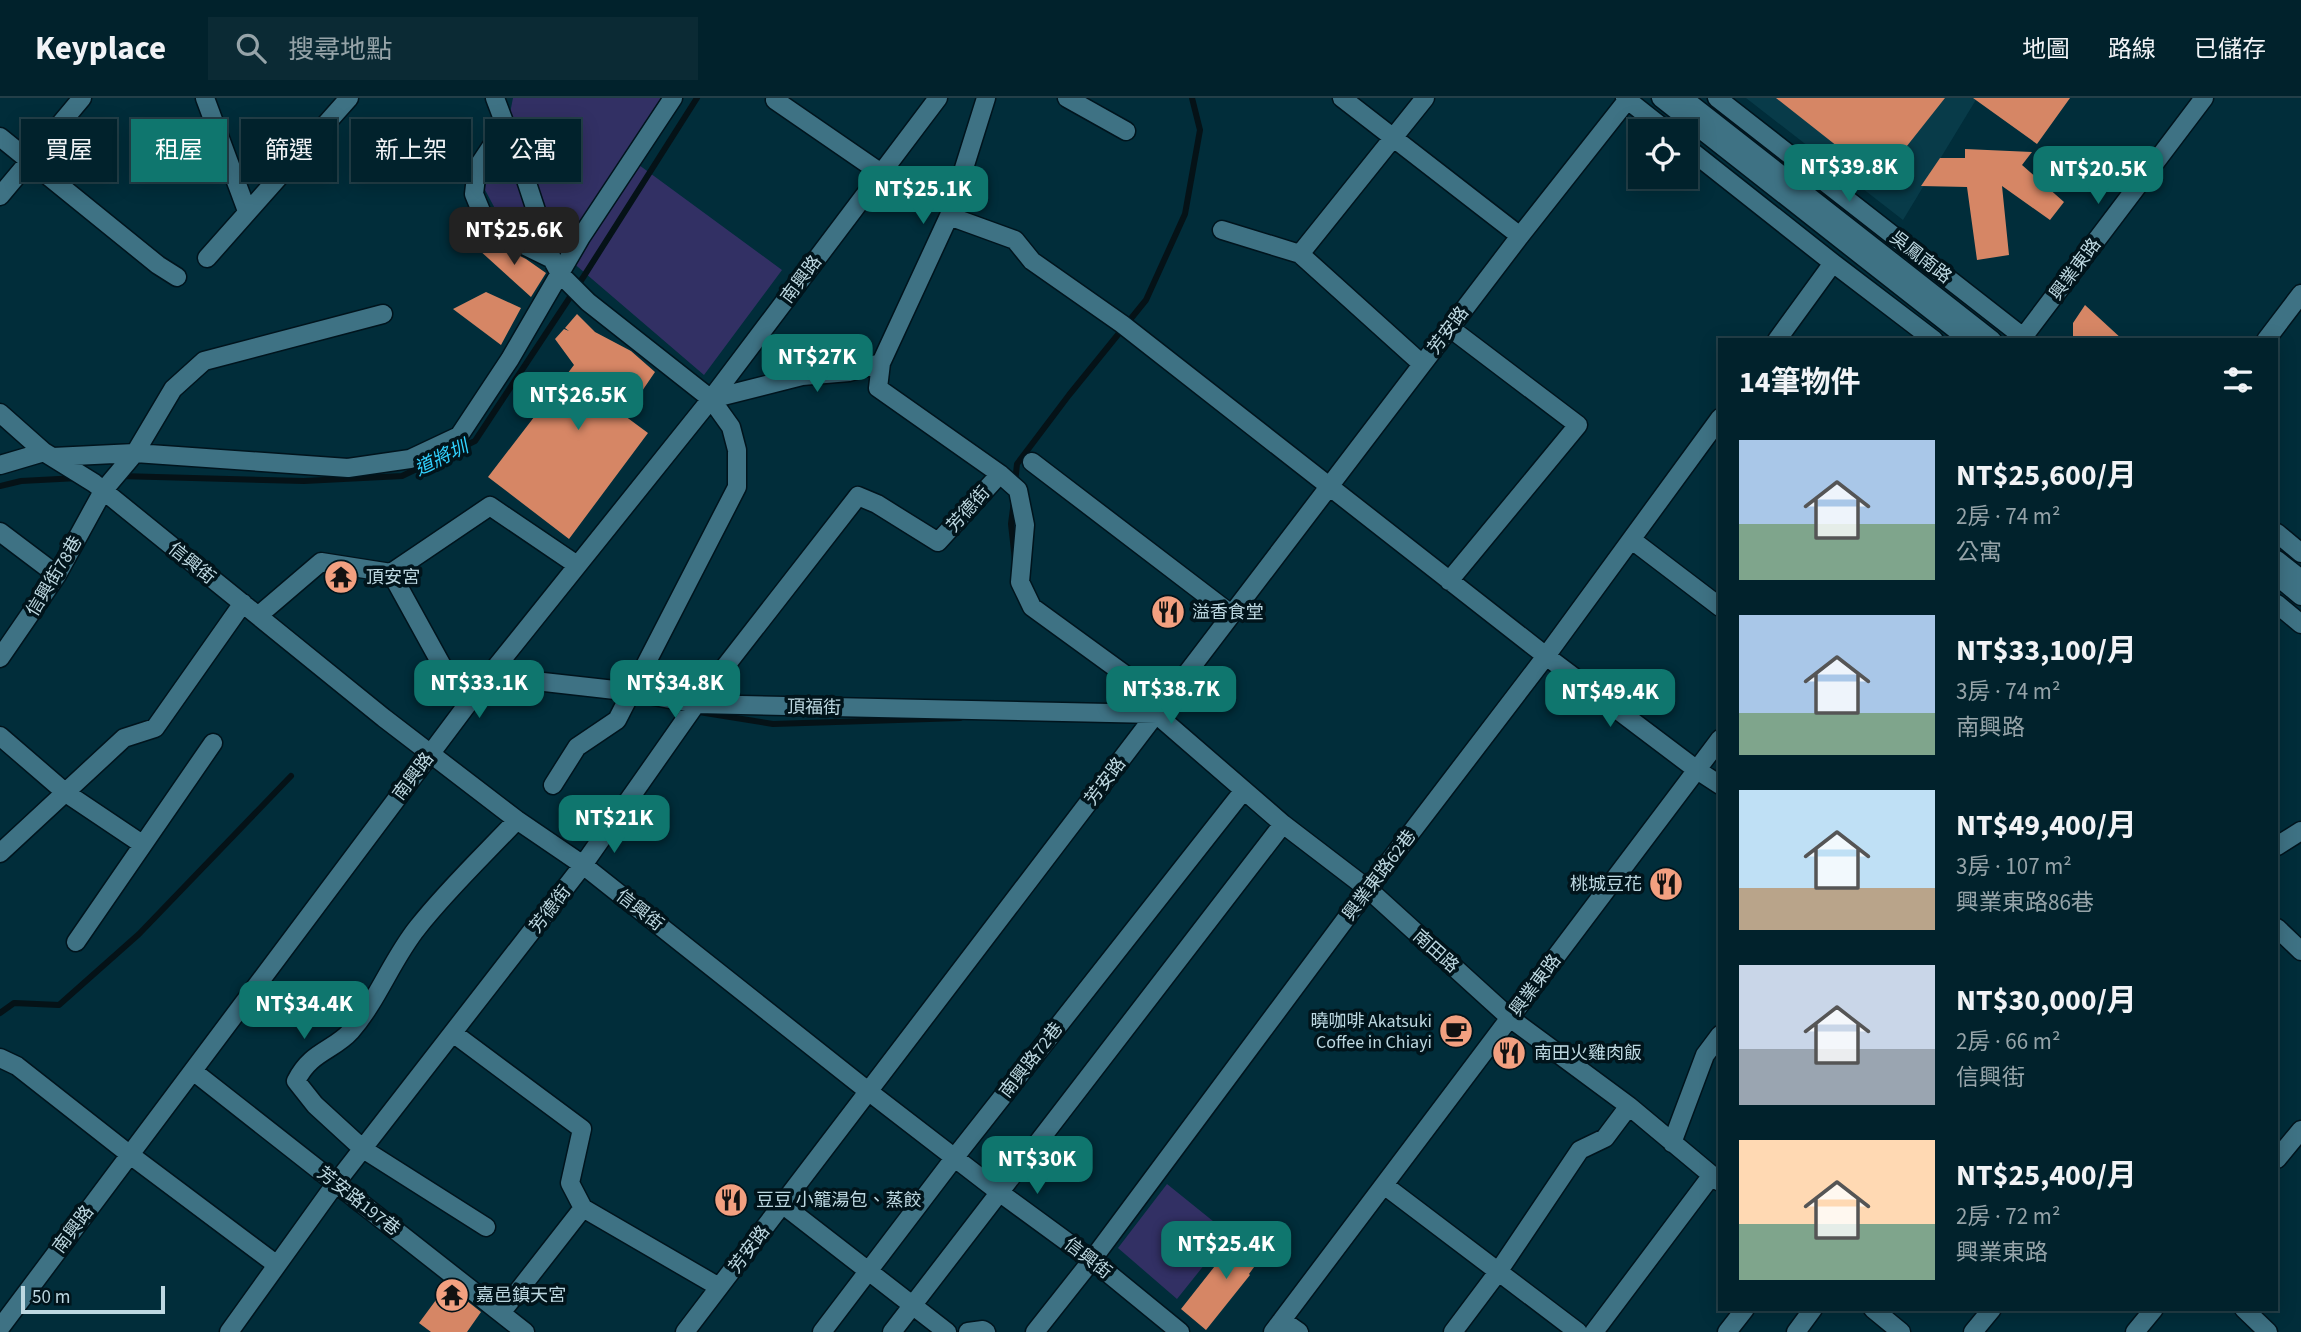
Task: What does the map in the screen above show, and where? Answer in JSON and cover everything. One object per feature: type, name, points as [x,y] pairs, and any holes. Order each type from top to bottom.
[{"type":"street","points":[[64,119],[82,98]]},
{"type":"street","points":[[205,98],[247,211]]},
{"type":"street","points":[[207,258],[349,98]]},
{"type":"street","points":[[495,98],[502,119]]},
{"type":"street","points":[[0,465],[48,454],[135,453],[348,468],[410,459],[459,436],[510,359],[556,267],[581,237],[673,98]]},
{"type":"street","points":[[776,98],[775,100],[881,173]]},
{"type":"street","name":"南興路","points":[[0,1328],[430,753],[711,398],[938,98]]},
{"type":"street","points":[[711,398],[802,376],[849,372],[881,363],[949,215],[986,98]]},
{"type":"street","points":[[1067,98],[1126,131]]},
{"type":"street","points":[[1342,98],[1520,236]]},
{"type":"street","points":[[1300,254],[1425,98]]},
{"type":"street","name":"吳鳳南路","points":[[1661,98],[1966,338]]},
{"type":"street","name":"吳鳳南路","points":[[1683,98],[1989,338]]},
{"type":"street","name":"吳鳳南路","points":[[1717,98],[2023,338]]},
{"type":"street","name":"興業東路","points":[[2025,338],[2204,98]]},
{"type":"street","points":[[1627,99],[1652,119]]},
{"type":"street","name":"芳安路","points":[[690,1330],[719,1287],[1231,614],[1627,99]]},
{"type":"street","points":[[0,137],[21,154]]},
{"type":"street","points":[[485,156],[477,168],[474,194],[483,216],[505,236],[556,267],[588,302],[711,398],[731,427],[737,450],[737,487],[679,596],[633,692],[617,720],[577,747],[553,785]]},
{"type":"street","points":[[1698,156],[1931,338]]},
{"type":"street","points":[[0,196],[21,169]]},
{"type":"street","points":[[55,182],[158,265],[177,277]]},
{"type":"street","points":[[527,182],[556,267]]},
{"type":"street","points":[[949,215],[1015,240],[1032,261],[1122,324],[1449,582],[1718,784]]},
{"type":"street","points":[[1222,230],[1300,254],[1422,364]]},
{"type":"street","points":[[1778,338],[1833,263]]},
{"type":"street","points":[[2268,338],[2301,294]]},
{"type":"street","name":"信興街78巷","points":[[0,658],[57,575],[107,481],[135,453],[173,389],[204,361],[383,314]]},
{"type":"street","points":[[1449,582],[1578,425],[1450,328]]},
{"type":"street","name":"南田路","points":[[881,363],[878,388],[1000,474],[1018,490],[1025,525],[1020,582],[1032,607],[1160,708],[1244,790],[1367,889],[1510,1018],[1629,1106],[1716,1179]]},
{"type":"street","name":"信興街","points":[[0,413],[48,454],[107,481],[243,603],[430,753],[517,820],[583,865],[868,1091],[1092,1260],[1180,1332]]},
{"type":"street","name":"興業東路62巷","points":[[1035,1332],[1092,1260],[1367,889],[1546,656],[1718,421]]},
{"type":"street","points":[[1032,461],[1231,614]]},
{"type":"street","name":"芳德街","points":[[229,1332],[336,1183],[583,865],[696,704],[858,496],[877,504],[938,542],[1000,474]]},
{"type":"street","points":[[258,615],[321,562],[391,573],[490,506],[577,565]]},
{"type":"street","points":[[0,532],[57,575]]},
{"type":"street","points":[[2278,537],[2301,553]]},
{"type":"street","points":[[1632,540],[1718,605]]},
{"type":"street","points":[[2278,561],[2301,579]]},
{"type":"street","name":"頂福街","points":[[391,573],[445,671],[633,692],[696,704],[1160,708]]},
{"type":"street","points":[[2278,577],[2301,596]]},
{"type":"street","points":[[0,853],[124,738],[155,728],[243,603]]},
{"type":"street","points":[[2278,605],[2301,624]]},
{"type":"street","points":[[0,736],[66,793],[142,844]]},
{"type":"street","name":"興業東路","points":[[1278,1326],[1718,742]]},
{"type":"street","points":[[76,942],[213,743]]},
{"type":"street","name":"南興路72巷","points":[[822,1332],[955,1157],[1244,790]]},
{"type":"street","points":[[486,1227],[363,1149],[315,1105],[296,1081],[302,1070],[319,1053],[349,1034],[366,1012],[418,928],[517,820]]},
{"type":"street","points":[[892,1332],[1283,824]]},
{"type":"street","points":[[2278,845],[2301,831]]},
{"type":"street","points":[[2278,929],[2301,951]]},
{"type":"street","points":[[453,1033],[582,1129],[570,1183],[583,1208],[719,1287]]},
{"type":"street","points":[[1672,1143],[1705,1055],[1718,1038]]},
{"type":"street","points":[[0,1058],[17,1066],[277,1265]]},
{"type":"street","name":"芳安路197巷","points":[[192,1072],[525,1332]]},
{"type":"street","points":[[1453,1332],[1498,1272],[1580,1150],[1605,1138],[1629,1106]]},
{"type":"street","points":[[2278,1158],[2301,1130]]},
{"type":"street","points":[[1594,1332],[1716,1179]]},
{"type":"street","points":[[1384,1185],[1578,1332]]},
{"type":"street","points":[[782,1204],[947,1332]]},
{"type":"street","points":[[501,1313],[583,1208]]},
{"type":"street","points":[[1727,1332],[1743,1311]]},
{"type":"street","points":[[1796,1332],[1812,1311]]},
{"type":"street","points":[[1875,1311],[1901,1332]]},
{"type":"street","points":[[1973,1332],[1990,1311]]},
{"type":"street","points":[[2135,1332],[2152,1311]]},
{"type":"street","points":[[2246,1311],[2268,1332]]},
{"type":"street","points":[[1278,1326],[1299,1332]]},
{"type":"street","points":[[968,1332],[986,1332]]},
{"type":"shaded area","points":[[513,98],[661,98],[624,154],[782,270],[704,375],[557,249],[499,216],[485,190],[486,182],[581,182],[581,119],[509,119]]},
{"type":"shaded area","points":[[1746,98],[1977,98],[1903,220]]},
{"type":"shaded area","points":[[1167,1184],[1229,1234],[1177,1299],[1118,1248]]},
{"type":"building","points":[[1776,98],[1945,98],[1880,180]]},
{"type":"building","points":[[1973,98],[2070,98],[2037,144]]},
{"type":"building","points":[[1965,149],[2032,152],[2022,165],[2064,202],[2050,220],[2002,186],[2009,255],[1977,260],[1967,187],[1921,186],[1940,158],[1965,158]]},
{"type":"building","points":[[491,239],[546,273],[531,297],[478,249]]},
{"type":"building","points":[[486,292],[521,308],[501,345],[453,309]]},
{"type":"building","points":[[2085,305],[2121,338],[2073,338],[2073,323]]},
{"type":"building","points":[[577,314],[595,332],[631,351],[655,372],[625,416],[648,433],[569,539],[488,477],[574,365],[555,339],[564,329],[569,331],[565,328]]},
{"type":"building","points":[[1266,1226],[1279,1233],[1206,1330],[1181,1309],[1222,1257],[1238,1267],[1246,1248]]},
{"type":"building","name":"嘉邑鎮天宮","points":[[447,1285],[481,1312],[467,1332],[431,1332],[419,1323]]},
{"type":"waterway","name":"道將圳","points":[[120,476],[304,481],[402,476],[475,441],[697,98]]},
{"type":"waterway","points":[[1015,483],[1017,464],[1146,300],[1185,214],[1200,130],[1192,98]]},
{"type":"waterway","name":"道將圳","points":[[0,486],[21,481],[78,478]]},
{"type":"waterway","points":[[1014,501],[1011,524],[1015,560]]},
{"type":"waterway","points":[[1129,688],[1136,694],[1132,712]]},
{"type":"waterway","points":[[699,712],[773,724],[960,718]]},
{"type":"waterway","points":[[0,1013],[14,1003],[59,1005],[139,934],[291,776]]},
{"type":"place","name":"頂安宮","points":[[341,577]]},
{"type":"place","name":"溢香食堂","points":[[1168,612]]},
{"type":"place","name":"桃城豆花","points":[[1666,884]]},
{"type":"place","name":"曉咖啡 Akatsuki Coffee in Chiayi","points":[[1456,1031]]},
{"type":"place","name":"南田火雞肉飯","points":[[1509,1053]]},
{"type":"place","name":"豆豆 小籠湯包、蒸餃","points":[[731,1200]]},
{"type":"place","name":"嘉邑鎮天宮","points":[[452,1295]]}]
